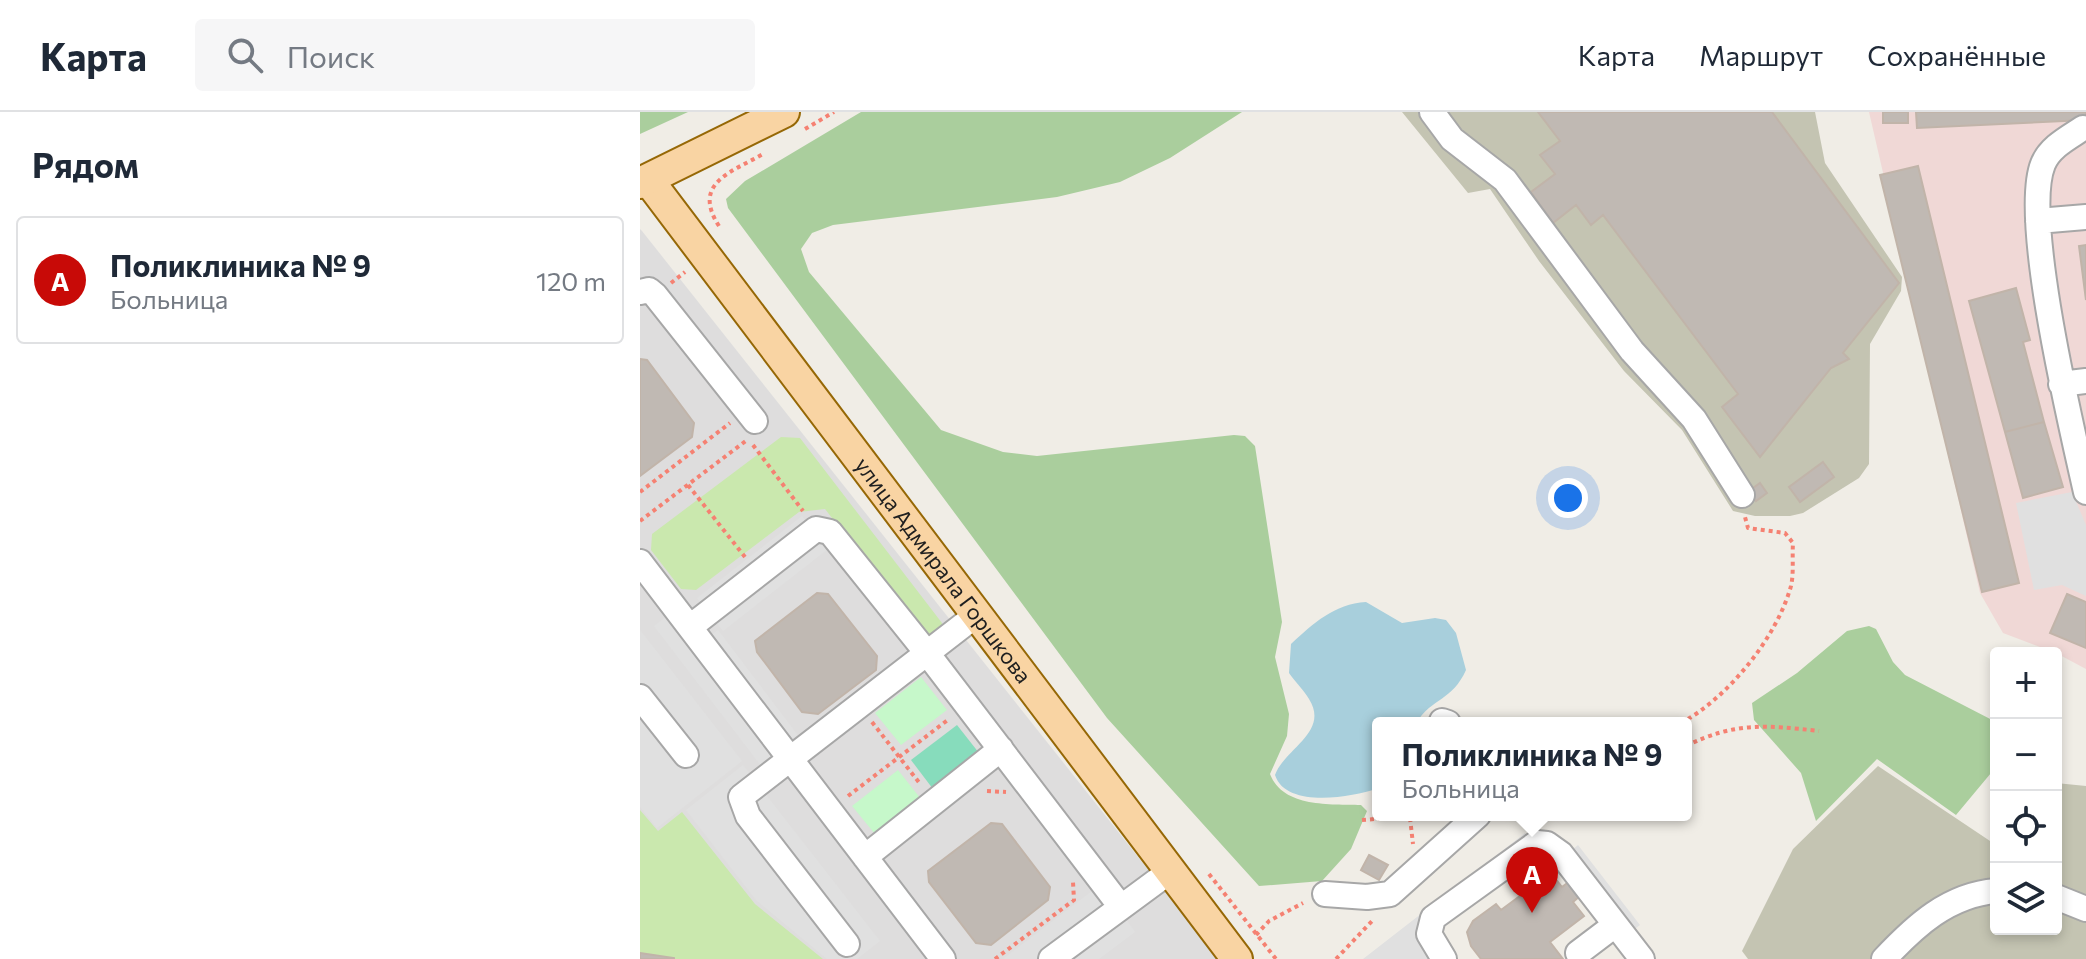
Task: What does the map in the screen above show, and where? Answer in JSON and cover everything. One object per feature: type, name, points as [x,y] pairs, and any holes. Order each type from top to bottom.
[{"type":"main road","points":[[645,182],[791,123]]},
{"type":"main road","name":"улица Адмирала Горшкова","points":[[645,182],[1237,959]]},
{"type":"lane","points":[[1432,112],[1452,139],[1505,180],[1632,351],[1694,419],[1742,495]]},
{"type":"lane","points":[[2083,128],[2046,158],[2038,182],[2038,221],[2061,384],[2086,492]]},
{"type":"lane","points":[[2038,221],[2086,217]]},
{"type":"lane","points":[[640,292],[649,290],[655,295],[751,415]]},
{"type":"lane","points":[[2061,384],[2086,381]]},
{"type":"lane","points":[[690,627],[816,529],[824,529],[836,538],[927,653],[1121,907]]},
{"type":"lane","points":[[640,562],[943,959]]},
{"type":"lane","points":[[847,944],[743,807],[741,797],[975,616]]},
{"type":"lane","points":[[640,697],[686,755]]},
{"type":"lane","points":[[865,857],[1001,749]]},
{"type":"lane","points":[[1325,894],[1367,897],[1390,894],[1471,821]]},
{"type":"lane","points":[[1444,959],[1429,934],[1433,918],[1537,843],[1555,849],[1642,959]]},
{"type":"lane","points":[[1051,959],[1169,872]]},
{"type":"lane","points":[[1884,959],[1914,926],[1956,900],[1990,892]]},
{"type":"lane","points":[[2062,899],[2086,909]]},
{"type":"lane","points":[[1578,953],[1615,925]]},
{"type":"path","points":[[791,123],[834,112]]},
{"type":"path","points":[[726,235],[709,205],[710,189],[719,179],[773,149]]},
{"type":"path","points":[[640,492],[751,415]]},
{"type":"path","points":[[640,521],[748,439],[816,529]]},
{"type":"path","points":[[688,484],[758,574]]},
{"type":"path","points":[[1690,717],[1720,697],[1779,620],[1792,583],[1793,543],[1785,533],[1748,528],[1742,495]]},
{"type":"path","points":[[829,810],[967,705]]},
{"type":"path","points":[[1692,743],[1726,728],[1761,725],[1819,731]]},
{"type":"path","points":[[880,733],[915,778]]},
{"type":"path","points":[[985,791],[1008,792]]},
{"type":"path","points":[[1362,820],[1372,819]]},
{"type":"path","points":[[1207,872],[1276,959]]},
{"type":"path","points":[[995,959],[1074,900],[1073,877]]},
{"type":"path","points":[[1256,935],[1269,921],[1325,894]]},
{"type":"path","points":[[1336,959],[1372,921],[1390,894]]},
{"type":"shaded area","points":[[1402,112],[1815,112],[1825,163],[1902,277],[1901,291],[1870,344],[1869,464],[1859,478],[1803,513],[1755,516],[1733,511],[1682,430],[1624,371],[1539,261],[1490,189],[1468,193]]},
{"type":"shaded area","points":[[1869,112],[2086,112],[2086,669],[2062,656],[2062,647],[2040,647],[2003,633],[1980,593]]},
{"type":"shaded area","points":[[640,229],[642,231],[1219,959],[640,959]]},
{"type":"shaded area","points":[[2072,492],[2086,525],[2086,596],[2062,585],[2034,590],[2016,503]]},
{"type":"shaded area","points":[[802,516],[828,549],[723,631],[697,598]]},
{"type":"shaded area","points":[[675,610],[700,643],[718,630],[800,738],[762,767],[654,626]]},
{"type":"shaded area","points":[[640,630],[742,761],[657,828],[640,807]]},
{"type":"shaded area","points":[[743,765],[880,941],[857,959],[827,959],[756,900],[686,810]]},
{"type":"shaded area","points":[[1878,766],[1990,841],[1990,935],[2062,935],[2062,784],[2086,786],[2086,959],[1748,959],[1742,951],[1793,849]]},
{"type":"shaded area","points":[[1525,833],[1539,850],[1421,943],[1433,959],[1363,959]]},
{"type":"shaded area","points":[[1578,845],[1640,925],[1627,935],[1566,855]]},
{"type":"shaded area","points":[[1092,891],[1108,913],[1046,959],[1003,959]]},
{"type":"shaded area","points":[[1121,912],[1135,932],[1099,959],[1059,959]]},
{"type":"green space","points":[[640,112],[688,112],[640,134]]},
{"type":"green space","points":[[861,112],[1242,112],[1170,158],[1120,182],[1057,197],[833,225],[812,233],[801,249],[809,272],[941,430],[1003,452],[1037,456],[1234,435],[1245,436],[1255,446],[1282,622],[1275,657],[1289,714],[1287,736],[1270,774],[1285,793],[1297,798],[1322,804],[1361,805],[1367,811],[1351,849],[1322,881],[1259,886],[1107,718],[728,208],[726,199],[745,181]]},
{"type":"green space","points":[[781,437],[800,438],[942,623],[942,633],[929,643],[825,509],[799,512],[696,590],[681,589],[651,550],[652,534]]},
{"type":"green space","points":[[1869,626],[1876,629],[1893,662],[1905,675],[1990,719],[1990,774],[1956,815],[1877,759],[1816,821],[1801,773],[1754,720],[1752,703],[1797,673],[1847,631]]},
{"type":"green space","points":[[921,677],[947,710],[901,745],[875,713]]},
{"type":"green space","points":[[957,725],[979,753],[933,789],[911,760]]},
{"type":"green space","points":[[898,770],[921,799],[875,834],[852,806]]},
{"type":"green space","points":[[640,810],[658,831],[682,812],[755,904],[823,959],[640,959]]},
{"type":"water","points":[[1366,602],[1402,623],[1435,618],[1446,620],[1456,633],[1466,670],[1455,688],[1420,717],[1372,717],[1372,790],[1321,798],[1292,793],[1282,786],[1275,775],[1310,731],[1314,711],[1289,673],[1291,644],[1316,622],[1344,606]]},
{"type":"building","points":[[1538,112],[1772,112],[1899,283],[1843,353],[1849,359],[1831,368],[1760,457],[1722,407],[1738,394],[1603,215],[1591,225],[1576,205],[1553,223],[1531,192],[1555,174],[1540,155],[1560,141]]},
{"type":"building","points":[[1883,112],[1908,112],[1908,123],[1883,123]]},
{"type":"building","points":[[1916,112],[2086,112],[2086,120],[1917,128]]},
{"type":"building","points":[[1918,166],[2019,583],[1982,592],[1880,175]]},
{"type":"building","points":[[2086,245],[2086,300],[2079,246]]},
{"type":"building","points":[[2016,288],[2030,340],[2023,342],[2044,422],[2005,432],[1969,301]]},
{"type":"building","points":[[640,359],[647,360],[694,423],[692,437],[640,476]]},
{"type":"building","points":[[2044,422],[2063,487],[2023,498],[2005,432]]},
{"type":"building","points":[[1823,462],[1834,477],[1800,502],[1789,487]]},
{"type":"building","points":[[1760,483],[1767,493],[1756,501],[1749,491]]},
{"type":"building","points":[[817,593],[828,594],[877,656],[876,670],[818,714],[802,712],[757,652],[755,641]]},
{"type":"building","points":[[2067,594],[2086,602],[2086,648],[2050,633]]},
{"type":"building","points":[[991,823],[1002,824],[1050,887],[1048,900],[991,945],[976,943],[929,882],[928,871]]},
{"type":"building","points":[[1369,855],[1388,865],[1379,880],[1361,870]]},
{"type":"building","points":[[1551,873],[1562,887],[1570,881],[1581,895],[1573,902],[1584,916],[1550,942],[1563,959],[1481,959],[1471,946],[1467,932],[1473,921],[1496,904],[1501,910]]},
{"type":"building","points":[[640,953],[674,958],[674,959],[640,959]]},
{"type":"place","name":"Поликлиника № 9","points":[[1532,913]]}]
